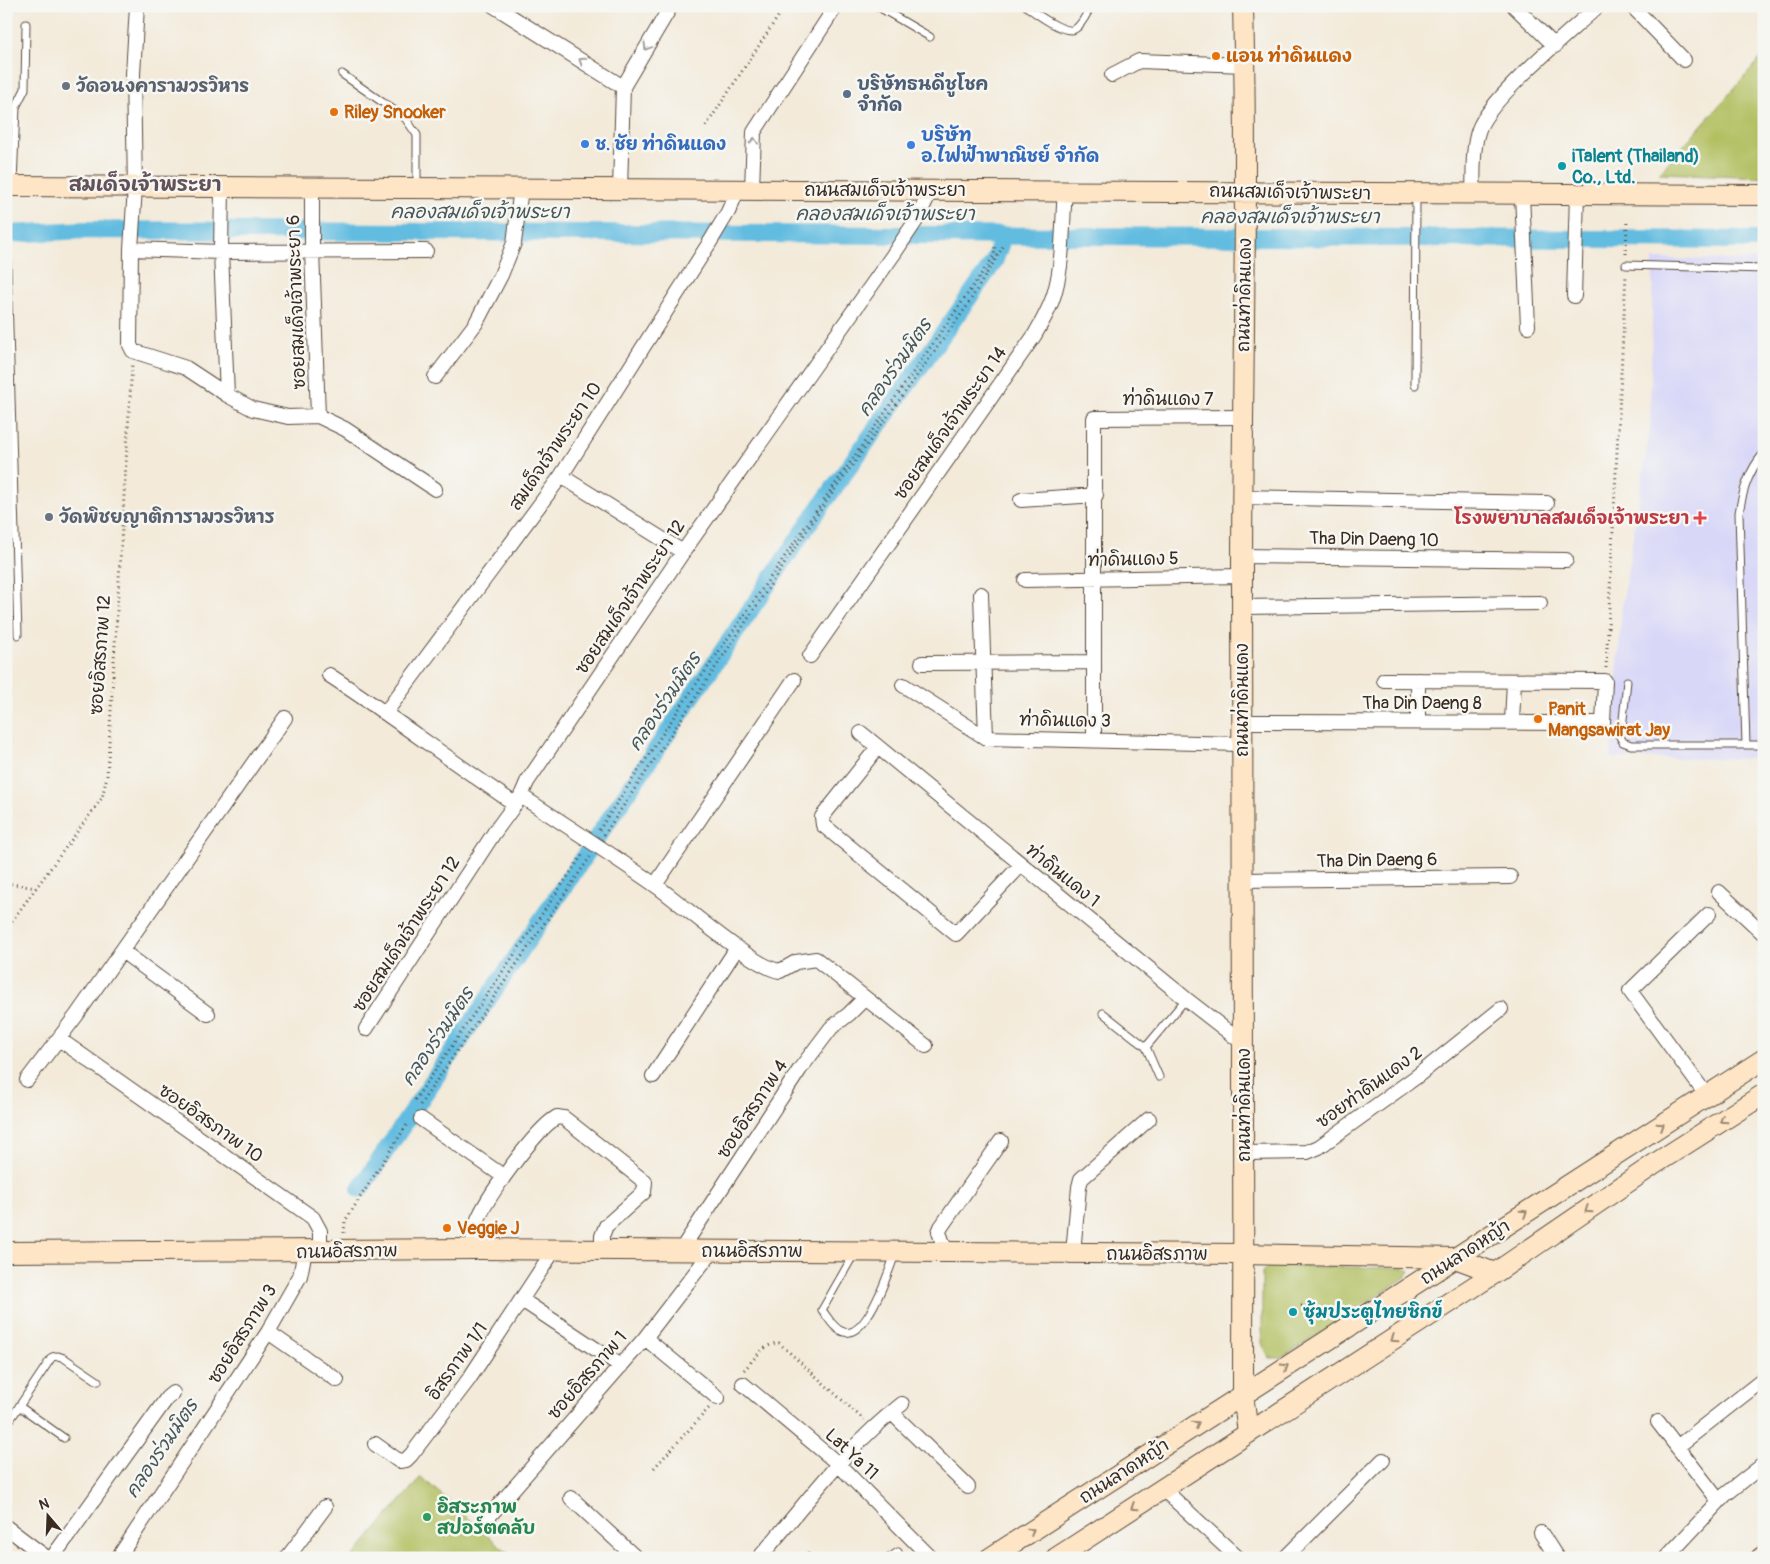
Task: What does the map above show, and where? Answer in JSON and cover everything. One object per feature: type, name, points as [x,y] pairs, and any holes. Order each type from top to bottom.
[{"type":"main road","name":"ถนนท่าดินแดง","points":[[1243,6],[1246,192],[1242,417],[1241,722],[1244,880],[1243,1394],[1248,1433]]},
{"type":"main road","name":"ถนนสมเด็จเจ้าพระยา","points":[[10,186],[1764,195]]},
{"type":"main road","name":"ถนนลาดหญ้า","points":[[990,1558],[1764,1059]]},
{"type":"main road","name":"ถนนลาดหญ้า","points":[[1056,1558],[1076,1552],[1162,1489],[1495,1273],[1656,1163],[1764,1094]]},
{"type":"main road","name":"ถนนอิสรภาพ","points":[[6,1252],[474,1249],[1243,1254],[1455,1258],[1495,1273]]},
{"type":"street","points":[[137,6],[133,74],[135,187],[131,244],[130,345],[136,353],[152,356],[186,368],[227,395],[254,409],[288,418],[318,416],[345,429],[435,489]]},
{"type":"street","points":[[494,6],[623,87]]},
{"type":"street","points":[[620,189],[623,87],[671,6]]},
{"type":"street","points":[[745,190],[754,132],[836,6]]},
{"type":"street","points":[[1514,6],[1555,46]]},
{"type":"street","points":[[1473,193],[1474,160],[1479,129],[1499,99],[1598,6]]},
{"type":"street","points":[[1632,6],[1684,60]]},
{"type":"street","points":[[1112,75],[1139,61],[1245,65]]},
{"type":"street","points":[[222,187],[227,395]]},
{"type":"street","name":"ซอยสมเด็จเจ้าพระยา 6","points":[[312,188],[312,246],[318,416]]},
{"type":"street","points":[[435,376],[476,323],[514,243],[522,188]]},
{"type":"street","name":"สมเด็จเจ้าพระยา 10","points":[[386,712],[561,476],[728,212],[745,190]]},
{"type":"street","name":"ซอยสมเด็จเจ้าพระยา 12","points":[[366,1029],[518,800],[527,782],[683,552],[917,219],[931,190]]},
{"type":"street","name":"ซอยสมเด็จเจ้าพระยา 14","points":[[810,656],[1034,336],[1047,314],[1055,291],[1062,244],[1065,191]]},
{"type":"street","points":[[1522,194],[1528,326]]},
{"type":"street","points":[[1574,296],[1577,254],[1577,194]]},
{"type":"street","points":[[131,244],[312,246],[426,251]]},
{"type":"street","name":"ท่าดินแดง 7","points":[[1096,495],[1094,418],[1242,417]]},
{"type":"street","points":[[561,476],[683,552]]},
{"type":"street","points":[[1021,500],[1096,495],[1094,739]]},
{"type":"street","points":[[1242,497],[1546,503]]},
{"type":"street","name":"Tha Din Daeng 10","points":[[1242,556],[1566,560]]},
{"type":"street","name":"ท่าดินแดง 5","points":[[1025,580],[1242,576]]},
{"type":"street","points":[[981,594],[986,738]]},
{"type":"street","points":[[1242,607],[1540,603]]},
{"type":"street","points":[[922,662],[1094,662]]},
{"type":"street","points":[[329,675],[386,712],[449,760],[594,845],[655,885],[737,948],[780,971],[796,962],[816,959],[926,1046]]},
{"type":"street","points":[[655,885],[794,680]]},
{"type":"street","points":[[1384,680],[1605,682]]},
{"type":"street","points":[[1418,680],[1418,722]]},
{"type":"street","points":[[1512,722],[1514,681]]},
{"type":"street","name":"Tha Din Daeng 8","points":[[1241,722],[1603,723],[1605,682]]},
{"type":"street","points":[[903,685],[986,738]]},
{"type":"street","points":[[27,1080],[122,951],[285,718]]},
{"type":"street","name":"ท่าดินแดง 1","points":[[861,733],[1186,999],[1244,1044]]},
{"type":"street","name":"ท่าดินแดง 3","points":[[986,738],[1094,739],[1241,744]]},
{"type":"street","points":[[878,747],[822,817],[823,825],[956,934],[1021,864]]},
{"type":"street","name":"Tha Din Daeng 6","points":[[1244,880],[1510,877]]},
{"type":"street","points":[[1719,892],[1764,934]]},
{"type":"street","points":[[1707,1096],[1630,991],[1709,914]]},
{"type":"street","points":[[653,1076],[737,948]]},
{"type":"street","points":[[122,951],[208,1014]]},
{"type":"street","name":"ซอยอิสรภาพ 4","points":[[681,1250],[800,1069],[831,1028],[865,998]]},
{"type":"street","name":"ซอยท่าดินแดง 2","points":[[1243,1153],[1307,1152],[1319,1147],[1416,1076],[1501,1010]]},
{"type":"street","name":"ซอยอิสรภาพ 10","points":[[59,1039],[313,1218],[320,1231],[312,1251]]},
{"type":"street","points":[[416,1117],[503,1176]]},
{"type":"street","points":[[474,1249],[473,1236],[477,1221],[503,1176],[552,1120],[557,1117],[564,1118],[638,1174],[645,1182],[644,1192],[606,1226],[602,1236],[602,1250]]},
{"type":"street","points":[[1073,1253],[1079,1187],[1082,1179],[1148,1119]]},
{"type":"street","points":[[946,1252],[939,1232],[941,1227],[1001,1140]]},
{"type":"street","name":"อิสรภาพ 1/1","points":[[375,1444],[400,1461],[406,1460],[469,1379],[554,1250]]},
{"type":"street","name":"ซอยอิสรภาพ 3","points":[[118,1558],[268,1332],[312,1251]]},
{"type":"street","name":"ซอยอิสรภาพ 1","points":[[485,1520],[645,1338],[712,1251]]},
{"type":"street","points":[[522,1300],[620,1366]]},
{"type":"street","points":[[268,1332],[337,1380]]},
{"type":"street","points":[[645,1338],[718,1398]]},
{"type":"street","points":[[1677,1447],[1764,1378]]},
{"type":"street","name":"Lat Ya 11","points":[[743,1384],[837,1463],[931,1558]]},
{"type":"street","points":[[52,1558],[167,1398],[173,1393]]},
{"type":"street","points":[[759,1558],[837,1463],[872,1427],[896,1408],[968,1486]]},
{"type":"street","points":[[1658,1422],[1719,1501]]},
{"type":"street","points":[[1285,1558],[1383,1460]]},
{"type":"street","points":[[1666,1558],[1719,1501],[1764,1464]]},
{"type":"street","points":[[1162,1489],[1238,1558]]},
{"type":"street","points":[[571,1498],[636,1558]]},
{"type":"street","points":[[287,1558],[325,1507]]},
{"type":"street","points":[[6,1527],[47,1558]]},
{"type":"street","points":[[1541,1533],[1557,1558]]},
{"type":"lane","points":[[877,6],[930,37]]},
{"type":"lane","points":[[1026,6],[1065,31],[1073,31],[1078,27],[1091,6]]},
{"type":"lane","points":[[10,186],[16,107],[24,89],[26,24]]},
{"type":"lane","points":[[342,74],[405,118],[417,134],[417,188]]},
{"type":"lane","points":[[1416,194],[1416,385]]},
{"type":"lane","points":[[6,228],[18,635]]},
{"type":"lane","points":[[1626,265],[1764,269]]},
{"type":"lane","points":[[1746,745],[1739,513],[1743,491],[1751,468],[1764,453]]},
{"type":"lane","points":[[1627,681],[1622,728],[1618,735],[1623,742],[1631,745],[1764,745]]},
{"type":"lane","points":[[1146,1047],[1186,999]]},
{"type":"lane","points":[[1103,1013],[1146,1047],[1159,1077]]},
{"type":"lane","points":[[855,1252],[822,1310],[838,1329],[846,1333],[854,1331],[871,1312],[896,1252]]},
{"type":"lane","points":[[6,1426],[52,1357],[64,1358],[98,1381]]},
{"type":"lane","points":[[19,1406],[64,1438]]},
{"type":"lane","points":[[889,1558],[898,1552]]},
{"type":"path","points":[[706,126],[785,6]]},
{"type":"path","points":[[1605,682],[1627,220]]},
{"type":"path","points":[[343,1251],[345,1221],[416,1117],[594,845],[817,514],[965,309],[999,257],[1004,245]]},
{"type":"path","points":[[415,1100],[594,845],[679,709],[994,256],[995,246]]},
{"type":"path","name":"ซอยอิสรภาพ 12","points":[[6,929],[102,798],[106,776],[136,353]]},
{"type":"path","points":[[6,883],[36,888]]},
{"type":"path","points":[[1300,1306],[1313,1305],[1321,1308],[1329,1319]]},
{"type":"shaded area","name":"โรงพยาบาลสมเด็จเจ้าพระยา","points":[[1653,259],[1764,260],[1764,759],[1611,758],[1622,607],[1650,429]]},
{"type":"green space","points":[[1764,55],[1764,177],[1659,173]]},
{"type":"green space","points":[[1269,1266],[1403,1268],[1410,1271],[1406,1277],[1282,1358],[1269,1358],[1262,1343],[1262,1272]]},
{"type":"green space","name":"อิสระภาพ สปอร์ตคลับ","points":[[421,1477],[514,1558],[352,1558]]},
{"type":"waterway","name":"คลองสมเด็จเจ้าพระยา","points":[[6,234],[86,230],[1764,240]]},
{"type":"waterway","name":"คลองร่วมมิตร","points":[[360,1189],[807,526],[994,262],[1000,245],[1000,235]]},
{"type":"place","name":"แอน ท่าดินแดง","points":[[1216,56]]},
{"type":"place","name":"วัดอนงคารามวรวิหาร","points":[[66,86]]},
{"type":"place","name":"บริษัทธนดีชูโชค จำกัด","points":[[847,94]]},
{"type":"place","name":"Riley Snooker","points":[[334,112]]},
{"type":"place","name":"ช. ชัย ท่าดินแดง","points":[[585,144]]},
{"type":"place","name":"บริษัท อ.ไฟฟ้าพาณิชย์ จำกัด","points":[[911,145]]},
{"type":"place","name":"iTalent (Thailand) Co., Ltd.","points":[[1562,166]]},
{"type":"place","name":"วัดพิชยญาติการามวรวิหาร","points":[[49,517]]},
{"type":"place","name":"โรงพยาบาลสมเด็จเจ้าพระยา","points":[[1700,518]]},
{"type":"place","name":"Panit Mangsawirat Jay","points":[[1538,719]]},
{"type":"place","name":"Veggie J","points":[[447,1228]]},
{"type":"place","name":"ซุ้มประตูไทยซิกข์","points":[[1293,1312]]},
{"type":"place","name":"อิสระภาพ สปอร์ตคลับ","points":[[427,1517]]},
{"type":"district","name":"สมเด็จเจ้าพระยา","points":[[145,184]]}]
